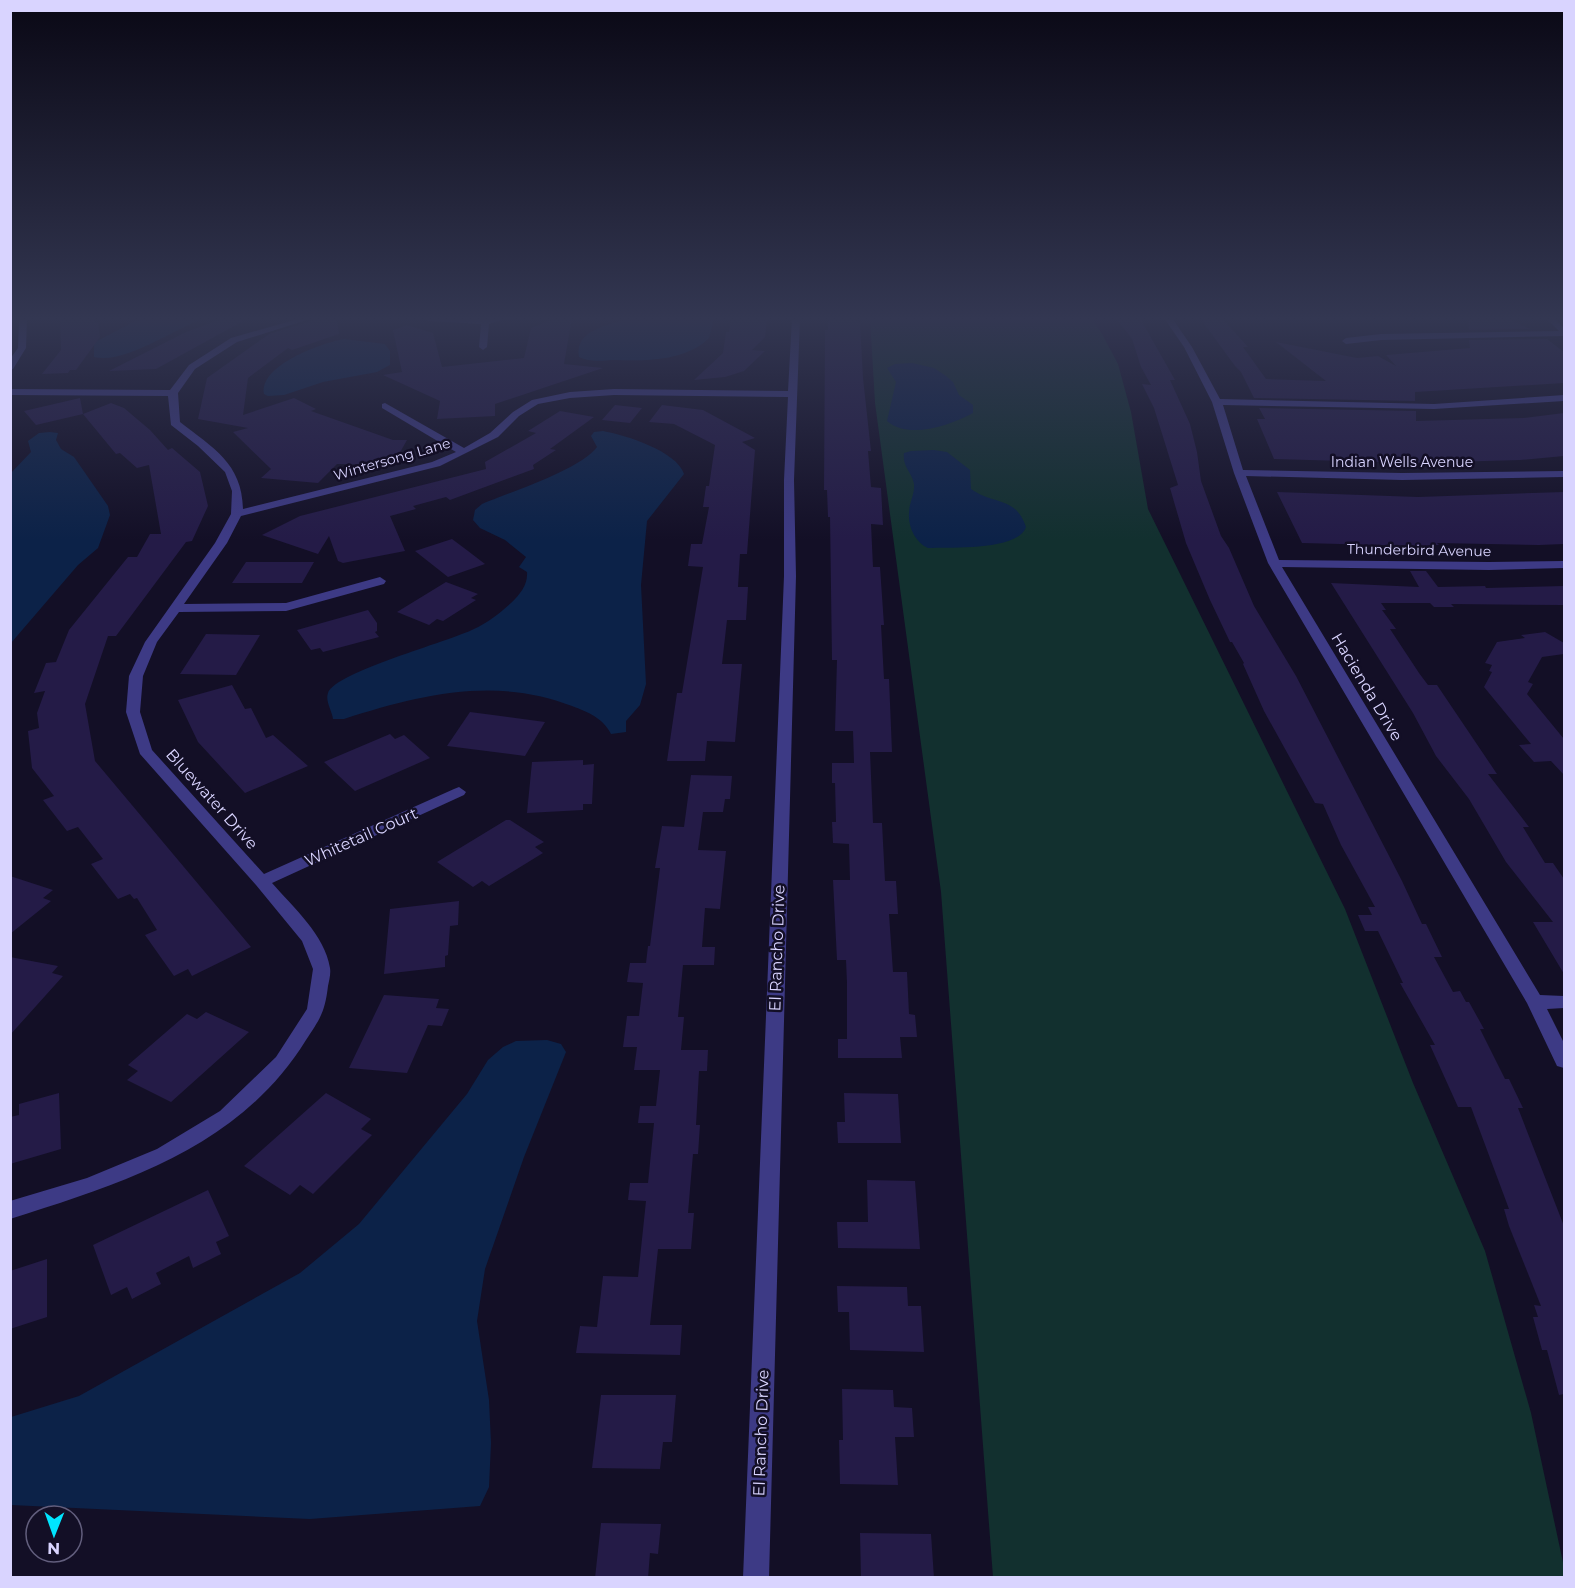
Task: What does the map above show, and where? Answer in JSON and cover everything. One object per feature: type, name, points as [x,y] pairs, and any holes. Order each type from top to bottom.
[{"type":"street","points":[[27,392],[173,393],[175,423],[202,444],[230,471],[237,491],[237,514]]},
{"type":"street","name":"Wintersong Lane","points":[[237,514],[400,474],[464,452],[494,435],[516,414],[535,402],[570,395],[612,392]]},
{"type":"street","name":"Wintersong Lane","points":[[624,392],[793,394]]},
{"type":"street","name":"Hacienda Drive","points":[[1212,392],[1239,473],[1274,564],[1535,1002],[1564,1061]]},
{"type":"street","name":"El Rancho Drive","points":[[756,1578],[790,576],[789,480],[793,394]]},
{"type":"street","points":[[1217,402],[1345,406],[1448,405],[1564,398]]},
{"type":"street","points":[[385,406],[464,452]]},
{"type":"street","name":"Indian Wells Avenue","points":[[1239,473],[1366,478],[1477,478],[1564,474]]},
{"type":"street","name":"Bluewater Drive","points":[[10,1210],[91,1185],[164,1155],[227,1116],[283,1062],[316,1010],[322,969],[310,939],[262,881],[145,751],[133,712],[136,676],[151,642],[221,543],[237,514]]},
{"type":"street","name":"Thunderbird Avenue","points":[[1274,564],[1489,566],[1564,564]]},
{"type":"street","points":[[175,608],[286,607],[380,581]]},
{"type":"street","name":"Whitetail Court","points":[[262,881],[459,792]]},
{"type":"street","points":[[1535,1002],[1564,1002]]},
{"type":"green space","points":[[874,392],[1126,392],[1148,509],[1345,909],[1413,1083],[1485,1251],[1531,1413],[1564,1567],[1564,1577],[993,1577],[941,892]]},
{"type":"water","points":[[264,392],[293,392],[284,395],[264,394]]},
{"type":"water","points":[[894,392],[958,392],[973,405],[973,413],[930,429],[896,427],[887,421]]},
{"type":"water","points":[[603,431],[636,440],[661,451],[679,466],[684,474],[647,521],[641,585],[646,684],[640,705],[626,721],[626,732],[611,734],[604,724],[589,713],[543,697],[514,692],[457,692],[429,696],[344,719],[333,719],[327,696],[335,685],[370,667],[474,629],[493,618],[514,600],[526,581],[527,572],[519,567],[526,557],[505,540],[480,528],[473,520],[475,510],[482,504],[544,480],[576,464],[597,447],[591,436],[594,432]]},
{"type":"water","points":[[39,433],[58,433],[56,440],[61,449],[74,457],[108,506],[110,515],[98,548],[78,565],[11,643],[11,473],[31,452],[28,441]]},
{"type":"water","points":[[934,450],[947,452],[970,470],[971,489],[1016,510],[1026,527],[1020,535],[997,544],[982,546],[928,548],[919,542],[910,524],[909,509],[914,484],[904,462],[904,453]]},
{"type":"water","points":[[547,1040],[561,1044],[566,1052],[524,1157],[485,1269],[477,1321],[489,1400],[491,1443],[489,1487],[480,1506],[310,1519],[84,1508],[84,1504],[11,1505],[11,1417],[79,1396],[300,1273],[359,1224],[467,1094],[488,1060],[503,1047],[516,1041]]},
{"type":"building","points":[[204,392],[246,392],[243,415],[294,398],[316,409],[311,411],[393,440],[407,440],[393,465],[337,464],[318,483],[261,478],[271,469],[233,432],[248,428],[198,419]]},
{"type":"building","points":[[421,392],[531,392],[495,404],[495,416],[437,419],[440,401]]},
{"type":"building","points":[[825,392],[865,392],[871,451],[868,451],[871,487],[881,488],[883,525],[871,524],[873,567],[880,567],[884,625],[881,625],[884,679],[889,679],[892,752],[870,752],[873,823],[882,823],[885,881],[896,881],[898,914],[889,914],[893,972],[907,972],[909,1014],[915,1015],[917,1037],[900,1037],[902,1058],[838,1058],[838,1039],[847,1039],[847,983],[846,960],[837,960],[833,880],[850,880],[849,844],[833,843],[832,822],[836,822],[832,763],[854,763],[853,731],[835,731],[837,660],[832,660],[830,517],[828,517],[827,490],[824,490]]},
{"type":"building","points":[[1146,392],[1176,392],[1190,424],[1201,481],[1221,536],[1229,548],[1254,606],[1296,676],[1422,924],[1426,924],[1442,957],[1434,957],[1453,992],[1460,991],[1466,1002],[1469,1002],[1484,1029],[1480,1029],[1505,1079],[1509,1079],[1523,1108],[1518,1108],[1564,1226],[1564,1394],[1559,1395],[1547,1350],[1542,1350],[1533,1317],[1538,1317],[1534,1305],[1541,1306],[1509,1226],[1504,1209],[1509,1209],[1471,1107],[1458,1107],[1430,1045],[1435,1045],[1400,983],[1403,983],[1378,931],[1365,931],[1358,915],[1372,915],[1368,907],[1375,907],[1341,845],[1323,804],[1315,803],[1264,711],[1244,663],[1230,642],[1210,600],[1186,543],[1170,488],[1178,485],[1154,408]]},
{"type":"building","points":[[1251,392],[1415,392],[1415,401],[1254,398]]},
{"type":"building","points":[[80,398],[83,414],[36,425],[24,411]]},
{"type":"building","points":[[111,403],[124,408],[150,430],[168,450],[172,448],[200,472],[208,506],[192,541],[186,542],[116,636],[108,636],[85,704],[95,761],[251,947],[192,976],[188,969],[174,976],[145,935],[157,930],[137,898],[134,899],[130,894],[118,899],[91,864],[103,859],[78,827],[67,831],[43,800],[54,796],[32,768],[28,731],[39,728],[37,713],[45,691],[34,693],[46,663],[56,662],[69,630],[128,557],[137,557],[150,534],[161,534],[149,465],[137,468],[120,453],[116,454],[83,414]]},
{"type":"building","points":[[615,405],[642,408],[630,423],[602,420]]},
{"type":"building","points":[[662,405],[703,410],[755,438],[742,442],[755,450],[747,554],[740,554],[738,587],[748,587],[746,620],[727,620],[722,664],[742,664],[735,742],[707,741],[705,761],[667,761],[677,693],[682,693],[703,567],[688,566],[691,544],[702,544],[709,507],[703,507],[706,486],[709,486],[715,445],[674,424],[649,422]]},
{"type":"building","points":[[1259,408],[1416,411],[1416,421],[1523,418],[1564,413],[1564,456],[1520,460],[1415,463],[1274,459],[1257,419],[1265,419]]},
{"type":"building","points":[[560,411],[594,417],[550,449],[556,450],[533,465],[534,469],[450,500],[446,497],[413,506],[416,509],[390,516],[405,551],[343,563],[338,561],[329,536],[318,554],[262,535],[300,516],[486,469],[485,462],[536,433],[528,431]]},
{"type":"building","points":[[1277,492],[1418,497],[1564,492],[1564,544],[1437,543],[1439,545],[1417,546],[1302,543]]},
{"type":"building","points":[[452,539],[485,564],[448,577],[415,551]]},
{"type":"building","points":[[246,562],[314,562],[302,583],[232,583]]},
{"type":"building","points":[[1410,571],[1426,571],[1438,587],[1564,586],[1564,605],[1451,604],[1454,607],[1434,607],[1430,603],[1381,603],[1386,610],[1382,610],[1396,629],[1390,629],[1419,673],[1428,685],[1437,685],[1497,774],[1488,774],[1529,827],[1523,827],[1545,863],[1553,863],[1564,879],[1564,974],[1533,922],[1553,922],[1506,862],[1469,799],[1436,756],[1413,713],[1331,583],[1419,587]]},
{"type":"building","points":[[446,582],[478,594],[471,598],[476,600],[443,621],[437,619],[429,625],[397,612]]},
{"type":"building","points":[[368,610],[377,623],[375,632],[379,637],[323,652],[320,648],[311,650],[297,630]]},
{"type":"building","points":[[1545,632],[1564,643],[1564,654],[1542,657],[1528,682],[1533,684],[1527,694],[1564,739],[1564,775],[1551,761],[1534,762],[1519,745],[1531,744],[1484,687],[1492,672],[1489,671],[1492,665],[1485,663],[1497,642],[1525,638],[1521,635]]},
{"type":"building","points":[[206,634],[260,635],[236,675],[180,674]]},
{"type":"building","points":[[232,685],[245,709],[251,708],[266,738],[273,735],[308,766],[245,793],[198,742],[178,700]]},
{"type":"building","points":[[470,712],[545,722],[525,756],[447,746]]},
{"type":"building","points":[[390,734],[395,739],[404,735],[430,758],[355,791],[324,762]]},
{"type":"building","points":[[583,760],[583,765],[594,764],[592,804],[583,804],[583,810],[527,813],[532,762]]},
{"type":"building","points":[[691,775],[732,776],[730,799],[725,799],[723,812],[703,812],[698,850],[726,851],[720,909],[705,908],[702,947],[715,947],[714,965],[683,965],[678,1017],[684,1017],[681,1050],[708,1050],[707,1071],[699,1071],[696,1125],[700,1125],[698,1154],[693,1154],[688,1213],[694,1213],[691,1249],[658,1249],[650,1325],[682,1325],[680,1355],[576,1353],[580,1326],[597,1327],[603,1276],[638,1277],[646,1201],[628,1200],[630,1183],[648,1183],[654,1123],[638,1123],[640,1106],[656,1106],[660,1070],[634,1070],[637,1047],[623,1047],[627,1016],[639,1016],[643,983],[627,982],[630,963],[646,963],[648,946],[650,946],[660,868],[655,868],[662,826],[684,827]]},
{"type":"building","points":[[506,820],[510,820],[544,842],[535,847],[543,853],[489,886],[482,881],[473,887],[437,862]]},
{"type":"building","points":[[10,876],[53,890],[43,898],[51,901],[10,934]]},
{"type":"building","points":[[459,901],[458,925],[450,926],[445,967],[384,974],[390,909]]},
{"type":"building","points":[[10,957],[58,966],[52,973],[63,976],[10,1035]]},
{"type":"building","points":[[384,995],[439,999],[436,1008],[449,1009],[442,1026],[428,1025],[407,1073],[349,1068]]},
{"type":"building","points":[[206,1012],[249,1032],[171,1102],[127,1080],[138,1071],[128,1065],[187,1014],[197,1019]]},
{"type":"building","points":[[59,1093],[61,1149],[10,1164],[10,1117],[19,1115],[19,1104]]},
{"type":"building","points":[[326,1093],[371,1119],[361,1129],[372,1135],[313,1194],[300,1185],[290,1195],[244,1166]]},
{"type":"building","points":[[844,1093],[898,1094],[901,1143],[838,1143],[837,1122],[845,1122]]},
{"type":"building","points":[[867,1180],[915,1181],[920,1249],[838,1248],[837,1222],[868,1222]]},
{"type":"building","points":[[208,1190],[229,1236],[216,1242],[221,1254],[193,1268],[189,1256],[156,1273],[161,1284],[132,1299],[127,1287],[111,1295],[93,1245]]},
{"type":"building","points":[[47,1259],[47,1317],[10,1329],[10,1271]]},
{"type":"building","points":[[837,1286],[907,1287],[908,1306],[921,1306],[924,1352],[850,1350],[849,1312],[838,1312]]},
{"type":"building","points":[[842,1389],[893,1390],[894,1407],[912,1408],[914,1437],[895,1437],[898,1485],[840,1484],[839,1440],[843,1440]]},
{"type":"building","points":[[601,1395],[676,1395],[672,1442],[663,1442],[660,1469],[592,1468]]},
{"type":"building","points":[[601,1523],[661,1524],[658,1554],[650,1553],[648,1578],[595,1578]]},
{"type":"building","points":[[860,1533],[931,1534],[934,1578],[861,1578]]}]
